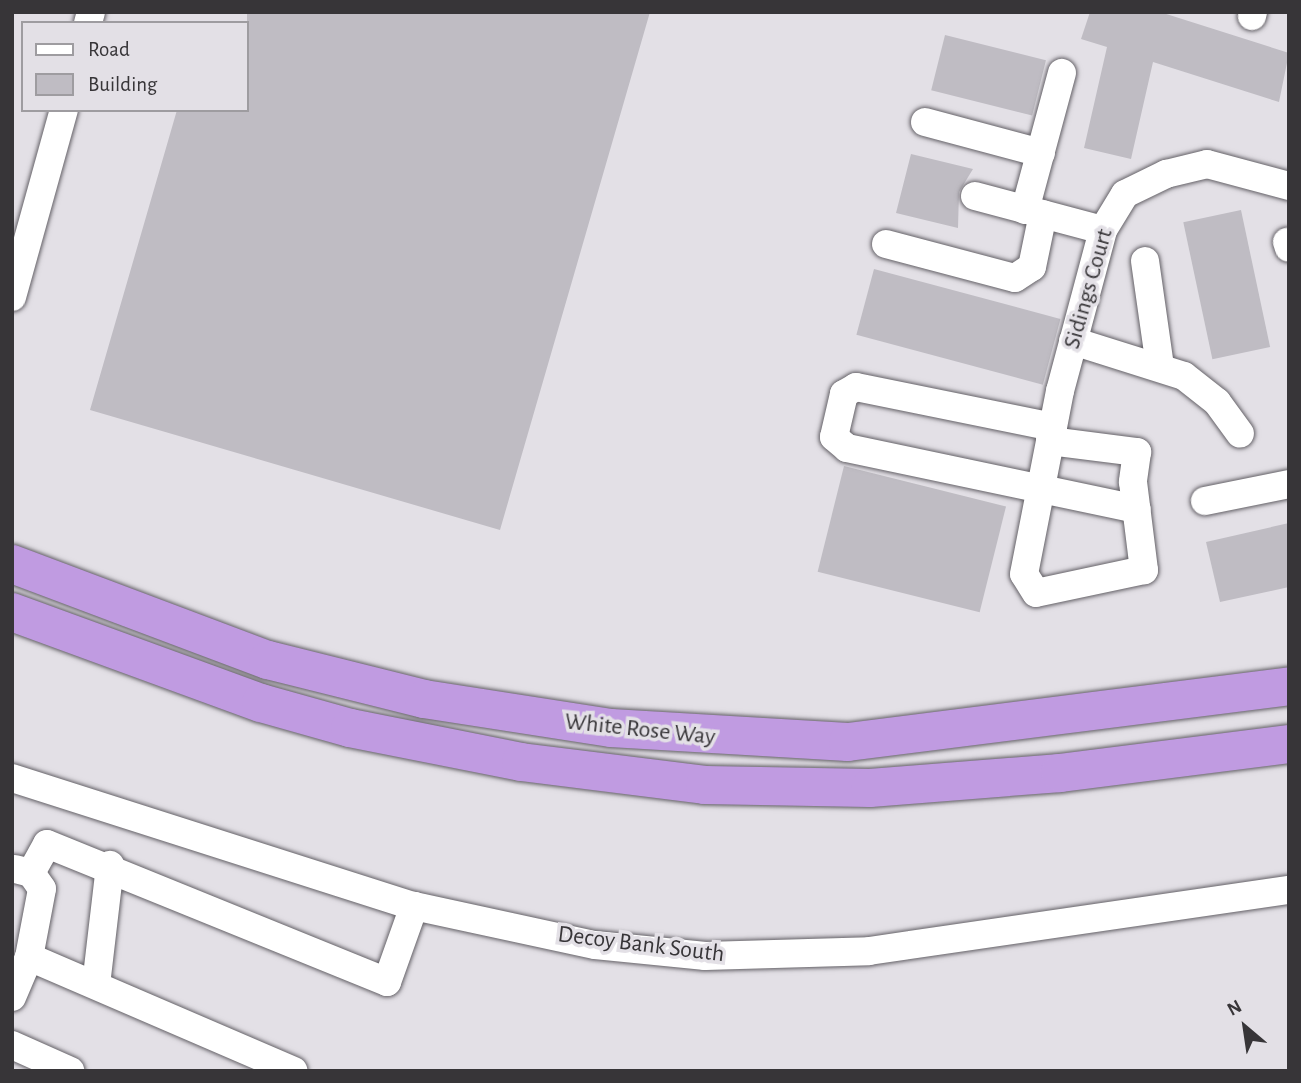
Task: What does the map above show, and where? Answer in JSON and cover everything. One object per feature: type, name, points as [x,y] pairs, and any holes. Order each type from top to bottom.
[{"type":"highway","name":"White Rose Way","points":[[12,564],[268,660],[425,699],[611,728],[848,742],[1289,686]]},
{"type":"highway","name":"White Rose Way","points":[[12,612],[261,703],[350,728],[521,762],[705,785],[870,788],[1060,773],[1289,744]]},
{"type":"street","points":[[886,244],[1015,278],[1032,267],[1034,212],[1041,153],[1062,73]]},
{"type":"street","points":[[12,297],[63,112]]},
{"type":"street","points":[[925,122],[1041,153]]},
{"type":"street","name":"Sidings Court","points":[[1138,509],[1144,570],[1036,593],[1024,574],[1060,391],[1103,230],[1125,194],[1186,169],[1207,164],[1289,185]]},
{"type":"street","points":[[975,197],[1103,230]]},
{"type":"street","points":[[1146,261],[1160,366]]},
{"type":"street","points":[[1073,341],[1160,366],[1199,386],[1240,434]]},
{"type":"street","points":[[856,387],[1137,452],[1138,509],[1041,490],[847,448],[834,437],[844,394],[856,387]]},
{"type":"street","points":[[1205,501],[1289,484]]},
{"type":"street","name":"Decoy Bank South","points":[[12,778],[414,906],[595,944],[705,957],[869,951],[1289,890]]},
{"type":"street","points":[[12,997],[29,957],[42,889],[22,871],[47,844],[110,865],[387,982],[414,906]]},
{"type":"street","points":[[96,985],[110,865]]},
{"type":"street","points":[[29,957],[294,1071]]},
{"type":"street","points":[[12,1045],[70,1071]]},
{"type":"building","points":[[247,12],[650,12],[500,530],[90,410],[176,112],[248,112]]},
{"type":"building","points":[[1090,12],[1160,12],[1289,53],[1279,102],[1153,62],[1131,159],[1084,148],[1107,47],[1081,39]]},
{"type":"building","points":[[945,35],[1046,60],[1032,115],[931,90]]},
{"type":"building","points":[[911,154],[973,169],[959,192],[958,228],[896,213]]},
{"type":"building","points":[[1241,210],[1270,347],[1212,359],[1183,222]]},
{"type":"building","points":[[874,269],[1060,319],[1043,385],[856,335]]},
{"type":"building","points":[[844,466],[1006,506],[980,612],[818,572]]},
{"type":"building","points":[[1289,523],[1289,587],[1220,602],[1206,542]]}]
